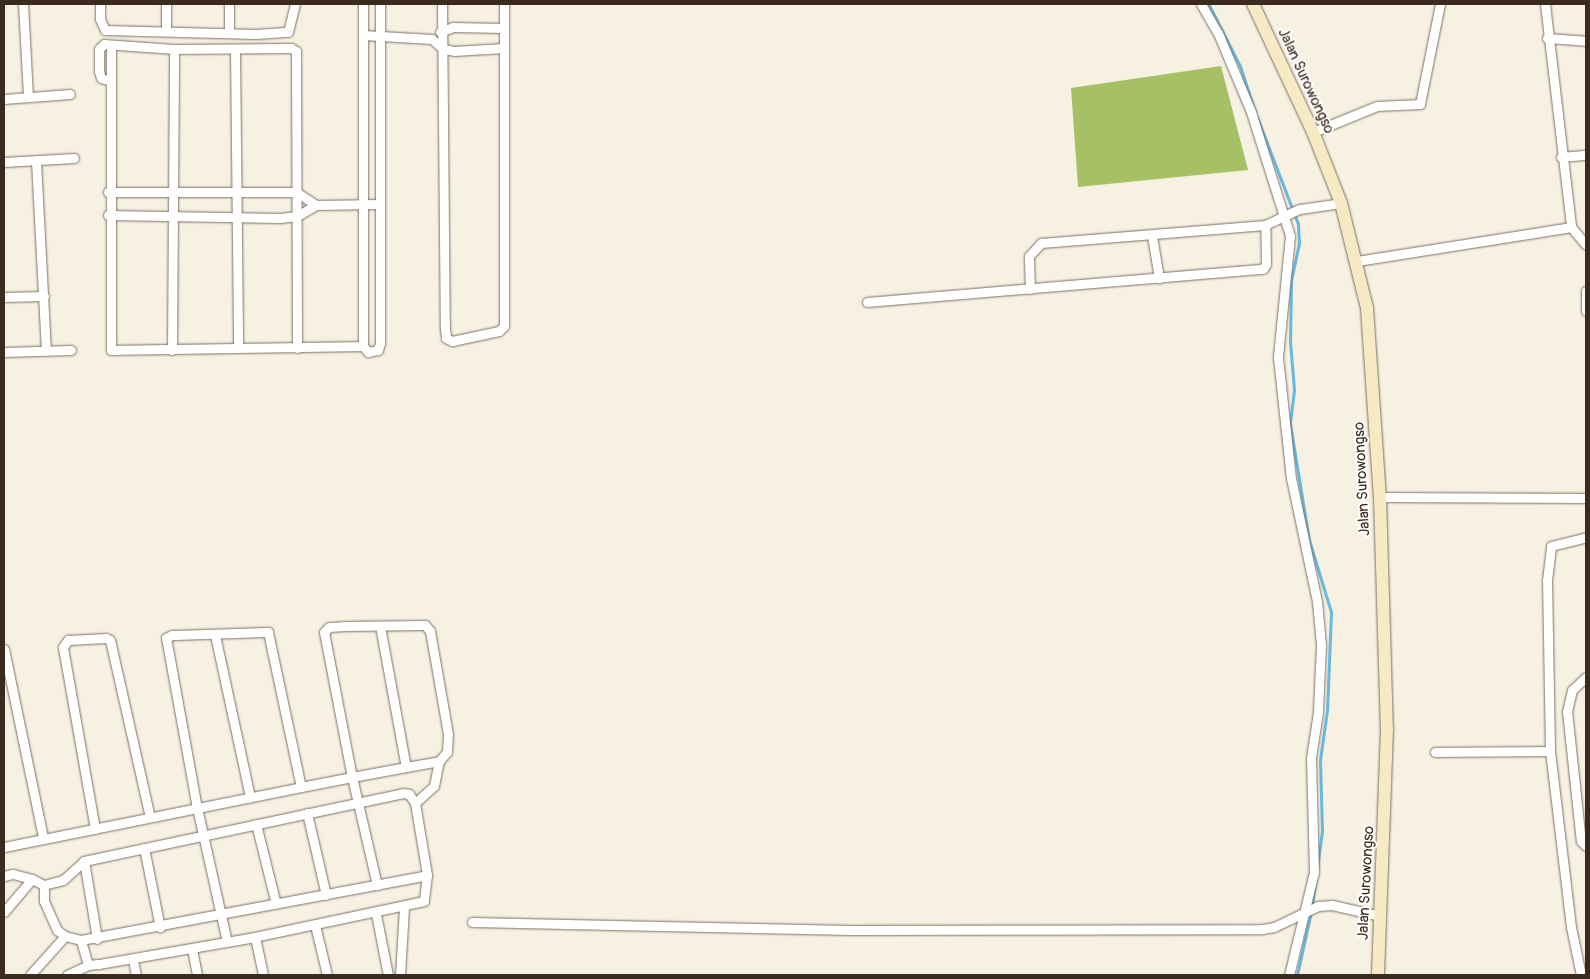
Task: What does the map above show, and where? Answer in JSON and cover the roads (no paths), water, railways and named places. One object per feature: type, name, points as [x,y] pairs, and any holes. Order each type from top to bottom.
[{"type":"street","points":[[23,4],[28,97]]},
{"type":"street","points":[[100,4],[100,19],[105,30],[228,32],[288,32],[295,4]]},
{"type":"street","points":[[166,4],[166,31]]},
{"type":"street","points":[[228,32],[229,4]]},
{"type":"street","points":[[363,4],[363,346],[366,351],[374,352],[380,344],[378,204],[380,4]]},
{"type":"street","points":[[442,4],[444,328],[446,338],[452,341],[499,332],[504,326],[504,4]]},
{"type":"street","points":[[1201,4],[1218,33],[1251,112],[1286,214],[1290,244],[1278,357],[1291,478],[1321,634],[1318,712],[1310,758],[1314,872],[1310,909],[1289,975]]},
{"type":"street","name":"Jalan Surowongso","points":[[1253,4],[1313,132],[1341,203],[1357,261],[1370,333],[1380,497],[1387,729],[1378,975]]},
{"type":"street","points":[[1313,132],[1376,106],[1420,104],[1440,4]]},
{"type":"street","points":[[1545,4],[1547,38],[1571,227],[1586,244]]},
{"type":"street","points":[[363,35],[432,38],[442,30],[504,28]]},
{"type":"street","points":[[432,38],[443,49],[504,48]]},
{"type":"street","points":[[1547,38],[1586,41]]},
{"type":"street","points":[[297,348],[296,51],[291,48],[174,49],[99,46],[98,68],[101,78],[110,82],[108,215],[111,350],[172,350],[297,348],[363,346]]},
{"type":"street","points":[[172,350],[174,49]]},
{"type":"street","points":[[235,49],[235,217],[238,348]]},
{"type":"street","points":[[4,99],[70,94]]},
{"type":"street","points":[[1561,157],[1586,155]]},
{"type":"street","points":[[4,162],[74,158]]},
{"type":"street","points":[[36,161],[46,351]]},
{"type":"street","points":[[108,192],[173,190],[296,192],[316,205]]},
{"type":"street","points":[[1030,288],[1028,256],[1041,243],[1152,236],[1265,224],[1300,209],[1341,203]]},
{"type":"street","points":[[108,215],[297,216],[316,205],[378,204]]},
{"type":"street","points":[[867,302],[1263,269],[1266,264],[1265,224]]},
{"type":"street","points":[[1357,261],[1571,227]]},
{"type":"street","points":[[1152,236],[1160,278]]},
{"type":"street","points":[[1586,291],[1586,311]]},
{"type":"street","points":[[4,297],[44,296]]},
{"type":"street","points":[[4,352],[71,350]]},
{"type":"street","points":[[1380,497],[1586,498]]},
{"type":"street","points":[[1581,975],[1571,927],[1550,751],[1549,550],[1558,543],[1586,537]]},
{"type":"street","points":[[377,885],[352,777],[324,632],[330,627],[425,625],[430,631],[448,734],[447,752],[439,761],[434,786],[416,803]]},
{"type":"street","points":[[380,626],[406,767]]},
{"type":"street","points":[[227,942],[197,808],[165,641],[172,635],[215,635],[264,631],[270,636],[301,787]]},
{"type":"street","points":[[215,635],[250,797]]},
{"type":"street","points":[[95,829],[62,647],[68,640],[106,638],[110,640],[150,817]]},
{"type":"street","points":[[4,649],[43,838]]},
{"type":"street","points":[[1586,677],[1580,679],[1572,690],[1568,711],[1581,841],[1586,846]]},
{"type":"street","points":[[1435,752],[1550,751]]},
{"type":"street","points":[[4,847],[439,761]]},
{"type":"street","points":[[4,876],[13,874],[32,879],[44,885],[71,876],[84,861],[403,793],[409,794],[416,803],[427,875],[426,900],[376,914],[133,960],[88,965],[67,975]]},
{"type":"street","points":[[307,813],[326,895]]},
{"type":"street","points":[[256,824],[276,904]]},
{"type":"street","points":[[144,848],[160,927]]},
{"type":"street","points":[[84,861],[98,939]]},
{"type":"street","points":[[44,885],[44,901],[50,916],[64,936],[81,940],[98,939],[427,875]]},
{"type":"street","points":[[4,912],[32,879]]},
{"type":"street","points":[[472,922],[850,930],[1262,929],[1274,927],[1310,909],[1332,905],[1381,916]]},
{"type":"street","points":[[400,975],[404,907]]},
{"type":"street","points":[[376,914],[388,975]]},
{"type":"street","points":[[315,925],[327,975]]},
{"type":"street","points":[[30,975],[64,936]]},
{"type":"street","points":[[256,937],[263,975]]},
{"type":"street","points":[[81,940],[88,965]]},
{"type":"street","points":[[192,948],[197,975]]},
{"type":"street","points":[[133,960],[136,975]]},
{"type":"waterway","points":[[1209,5],[1240,66],[1255,112]]},
{"type":"waterway","points":[[1257,117],[1298,224],[1299,243],[1291,281],[1290,342],[1294,390],[1290,424],[1309,540],[1331,612],[1327,710],[1320,760],[1322,831],[1312,906]]},
{"type":"waterway","points":[[1297,975],[1311,912]]}]
